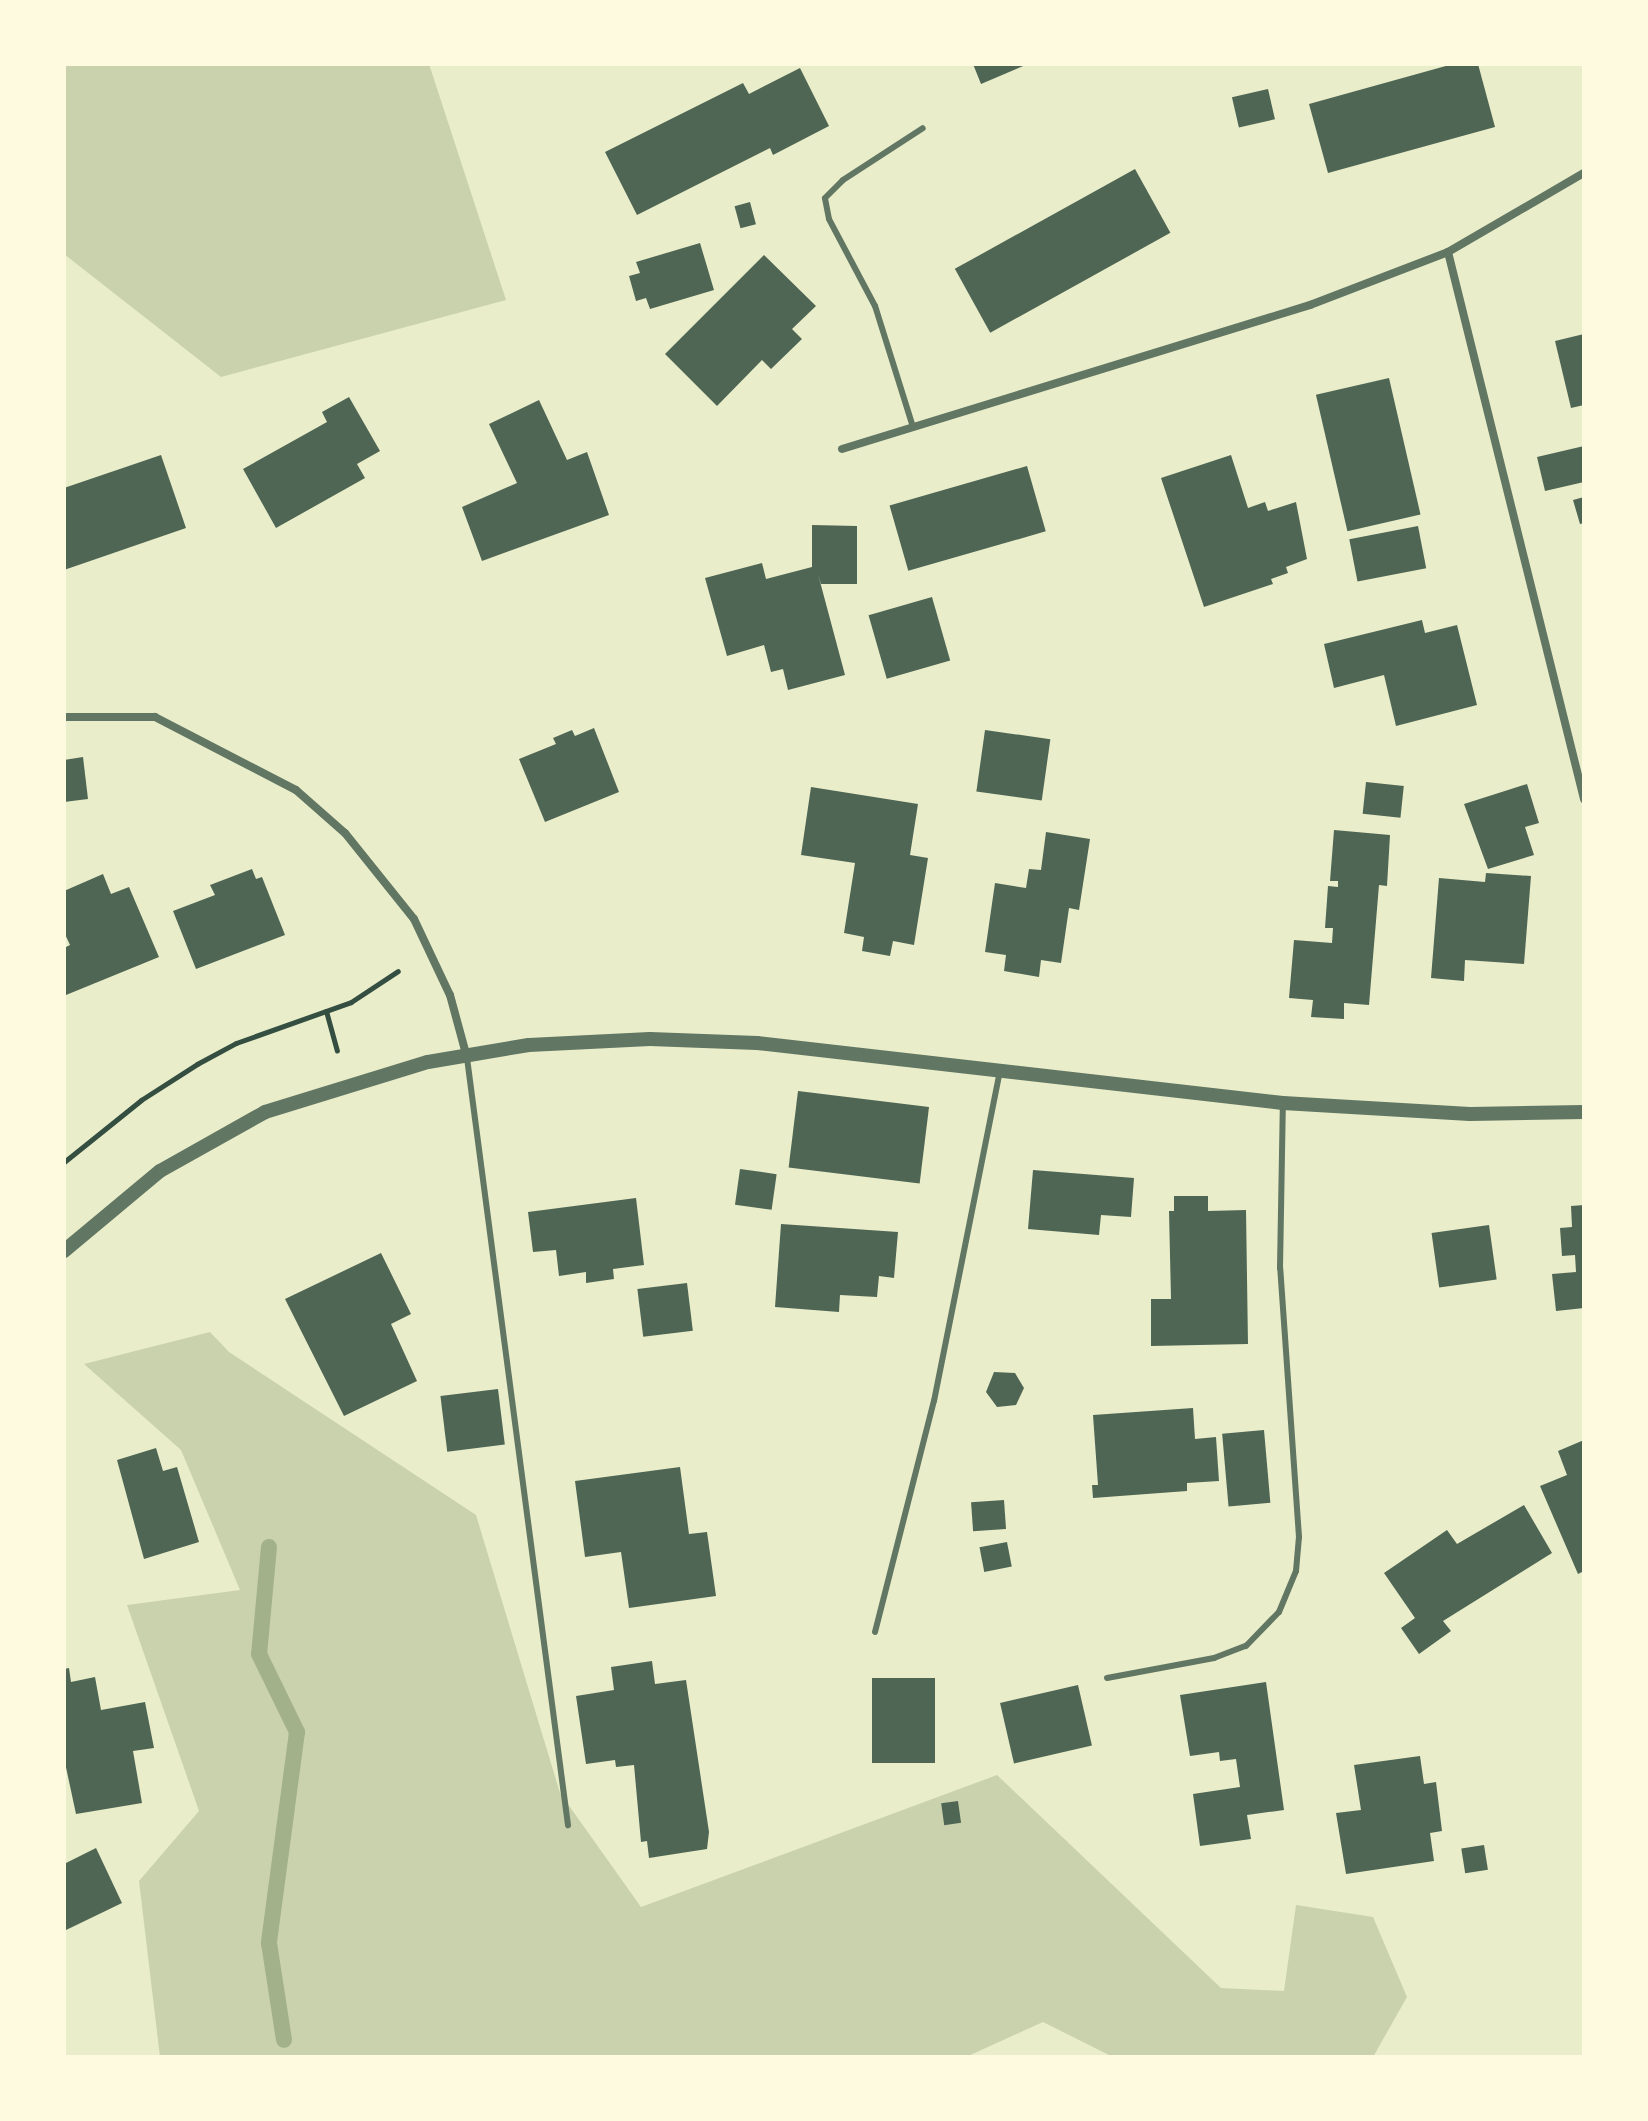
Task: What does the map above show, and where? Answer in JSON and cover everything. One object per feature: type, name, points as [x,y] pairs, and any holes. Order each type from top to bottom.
[{"type":"street","points":[[842,449],[1310,305],[1448,252],[1584,173]]},
{"type":"street","points":[[1448,252],[1584,799]]},
{"type":"street","points":[[64,717],[155,717],[296,790],[345,833],[414,919],[450,995],[466,1054]]},
{"type":"street","points":[[64,1251],[160,1171],[231,1127],[303,1096],[466,1054],[592,1041],[709,1040],[1001,1068],[1283,1103],[1470,1114],[1584,1112]]},
{"type":"lane","points":[[913,427],[875,306],[829,219],[825,198],[843,180],[923,128]]},
{"type":"lane","points":[[466,1054],[568,1825]]},
{"type":"lane","points":[[875,1632],[934,1401],[1001,1068]]},
{"type":"lane","points":[[1107,1678],[1214,1658],[1246,1646],[1279,1612],[1296,1571],[1299,1537],[1280,1268],[1283,1103]]},
{"type":"path","points":[[64,1162],[141,1100],[197,1064],[236,1043],[351,1002],[398,971]]},
{"type":"path","points":[[326,1011],[337,1051]]},
{"type":"green space","points":[[64,64],[429,64],[506,300],[221,377],[64,254]]},
{"type":"green space","points":[[210,1332],[229,1352],[476,1515],[560,1793],[641,1907],[997,1775],[1221,1988],[1284,1991],[1296,1905],[1373,1917],[1407,1997],[1373,2057],[1113,2057],[1043,2022],[966,2057],[160,2057],[139,1881],[199,1811],[127,1605],[240,1590],[181,1450],[84,1364]]},
{"type":"building","points":[[973,64],[1028,64],[981,84]]},
{"type":"building","points":[[1453,64],[1478,64],[1495,127],[1328,173],[1309,104]]},
{"type":"building","points":[[800,68],[829,126],[773,155],[770,148],[637,215],[605,152],[743,83],[749,94]]},
{"type":"building","points":[[1268,89],[1275,119],[1239,128],[1232,97]]},
{"type":"building","points":[[1135,169],[1170,233],[990,333],[955,269]]},
{"type":"building","points":[[750,202],[756,224],[740,228],[735,206]]},
{"type":"building","points":[[700,243],[714,290],[650,309],[646,298],[636,301],[629,276],[640,273],[636,262]]},
{"type":"building","points":[[764,255],[816,306],[792,329],[802,339],[771,369],[762,360],[717,406],[665,354]]},
{"type":"building","points":[[1584,334],[1584,405],[1571,408],[1555,341]]},
{"type":"building","points":[[1389,378],[1420,514],[1347,531],[1316,395]]},
{"type":"building","points":[[349,397],[380,451],[357,464],[365,478],[276,528],[243,469],[327,422],[322,412]]},
{"type":"building","points":[[539,400],[567,460],[587,452],[609,515],[482,561],[462,507],[517,483],[489,424]]},
{"type":"building","points":[[1584,446],[1584,482],[1545,491],[1537,457]]},
{"type":"building","points":[[161,455],[186,528],[64,570],[64,488]]},
{"type":"building","points":[[1231,455],[1248,508],[1265,502],[1268,511],[1296,502],[1307,559],[1286,567],[1288,573],[1271,579],[1273,584],[1204,607],[1161,478]]},
{"type":"building","points":[[1027,466],[1046,531],[908,571],[890,505]]},
{"type":"building","points":[[1584,497],[1584,523],[1580,524],[1573,500]]},
{"type":"building","points":[[812,525],[857,526],[857,584],[821,584],[818,574],[845,675],[788,690],[783,669],[771,672],[764,645],[727,656],[705,578],[762,563],[766,579],[812,567]]},
{"type":"building","points":[[1418,526],[1426,568],[1357,582],[1349,539]]},
{"type":"building","points":[[932,597],[950,660],[887,679],[869,615]]},
{"type":"building","points":[[1422,620],[1425,633],[1457,625],[1477,705],[1396,726],[1384,675],[1334,688],[1324,644]]},
{"type":"building","points":[[594,728],[619,792],[545,822],[519,759],[556,744],[553,738],[572,730],[575,736]]},
{"type":"building","points":[[985,730],[1050,739],[1042,801],[976,791]]},
{"type":"building","points":[[83,757],[88,799],[64,802],[64,760]]},
{"type":"building","points":[[1366,782],[1404,786],[1400,818],[1363,814]]},
{"type":"building","points":[[1527,784],[1539,823],[1525,827],[1534,855],[1488,869],[1464,804]]},
{"type":"building","points":[[811,787],[918,804],[910,855],[928,858],[914,945],[893,941],[890,956],[862,951],[864,937],[844,933],[855,863],[801,855]]},
{"type":"building","points":[[1334,830],[1390,835],[1387,886],[1379,885],[1369,1005],[1344,1003],[1344,1019],[1311,1017],[1313,1000],[1289,998],[1294,940],[1332,943],[1333,928],[1325,928],[1328,886],[1338,887],[1338,881],[1330,881]]},
{"type":"building","points":[[1046,832],[1090,839],[1079,910],[1069,908],[1061,963],[1041,960],[1039,977],[1004,971],[1006,955],[985,952],[995,883],[1026,888],[1029,869],[1041,870]]},
{"type":"building","points":[[252,869],[256,879],[262,877],[285,935],[196,969],[173,911],[215,895],[210,885]]},
{"type":"building","points":[[1486,873],[1531,876],[1524,964],[1465,960],[1464,981],[1431,978],[1439,878],[1485,882]]},
{"type":"building","points":[[103,874],[111,894],[129,887],[159,957],[66,995],[64,948],[70,945],[64,932],[64,891]]},
{"type":"building","points":[[798,1091],[929,1107],[920,1184],[789,1167]]},
{"type":"building","points":[[740,1169],[777,1174],[772,1210],[735,1205]]},
{"type":"building","points":[[1033,1170],[1134,1178],[1131,1217],[1101,1215],[1099,1235],[1028,1229]]},
{"type":"building","points":[[1174,1196],[1208,1196],[1208,1211],[1246,1210],[1248,1344],[1151,1346],[1151,1299],[1171,1299],[1169,1211],[1174,1211]]},
{"type":"building","points":[[636,1198],[644,1265],[613,1269],[614,1279],[586,1283],[586,1272],[559,1276],[556,1250],[533,1252],[528,1212]]},
{"type":"building","points":[[1584,1205],[1584,1308],[1556,1311],[1552,1274],[1576,1272],[1575,1255],[1562,1256],[1560,1228],[1572,1227],[1571,1206]]},
{"type":"building","points":[[781,1224],[898,1232],[894,1278],[879,1276],[877,1297],[840,1295],[839,1312],[775,1307]]},
{"type":"building","points":[[1489,1225],[1497,1279],[1439,1288],[1432,1233]]},
{"type":"building","points":[[381,1253],[411,1314],[391,1324],[417,1381],[344,1416],[285,1299]]},
{"type":"building","points":[[687,1283],[693,1331],[643,1337],[637,1289]]},
{"type":"building","points":[[994,1372],[1015,1373],[1024,1388],[1016,1405],[997,1407],[986,1392]]},
{"type":"building","points":[[498,1389],[505,1445],[447,1452],[440,1396]]},
{"type":"building","points":[[1193,1408],[1195,1439],[1216,1437],[1219,1481],[1187,1483],[1187,1491],[1093,1498],[1092,1485],[1098,1485],[1093,1415]]},
{"type":"building","points":[[1264,1430],[1270,1503],[1229,1506],[1222,1434]]},
{"type":"building","points":[[1584,1440],[1584,1571],[1578,1574],[1540,1486],[1567,1475],[1558,1451]]},
{"type":"building","points":[[156,1448],[163,1471],[177,1467],[199,1542],[144,1559],[117,1460]]},
{"type":"building","points":[[680,1467],[689,1534],[707,1532],[716,1596],[629,1608],[621,1552],[585,1557],[575,1481]]},
{"type":"building","points":[[1004,1500],[1006,1529],[973,1531],[971,1502]]},
{"type":"building","points":[[1524,1505],[1552,1553],[1443,1621],[1451,1631],[1419,1654],[1401,1628],[1415,1618],[1384,1573],[1447,1530],[1457,1544]]},
{"type":"building","points":[[1007,1542],[1012,1567],[984,1572],[980,1547]]},
{"type":"building","points":[[652,1661],[655,1684],[686,1680],[709,1832],[707,1849],[649,1858],[647,1841],[641,1842],[634,1765],[616,1767],[615,1760],[586,1764],[576,1696],[614,1690],[611,1667]]},
{"type":"building","points":[[69,1668],[71,1682],[95,1677],[101,1710],[145,1702],[154,1748],[133,1751],[142,1803],[76,1814],[64,1758],[64,1669]]},
{"type":"building","points":[[872,1678],[935,1678],[935,1763],[872,1763]]},
{"type":"building","points":[[1266,1682],[1284,1810],[1247,1815],[1251,1839],[1200,1846],[1193,1794],[1240,1787],[1236,1759],[1220,1761],[1219,1752],[1190,1756],[1180,1695]]},
{"type":"building","points":[[1078,1685],[1092,1745],[1014,1763],[1000,1703]]},
{"type":"building","points":[[1420,1756],[1424,1784],[1436,1782],[1442,1831],[1430,1833],[1434,1861],[1346,1874],[1336,1813],[1361,1810],[1354,1765]]},
{"type":"building","points":[[958,1801],[961,1823],[944,1825],[941,1803]]},
{"type":"building","points":[[1484,1845],[1488,1870],[1465,1873],[1461,1849]]},
{"type":"building","points":[[96,1848],[122,1903],[64,1931],[64,1864]]},
{"type":"waterway","points":[[269,1547],[259,1654],[297,1732],[269,1943],[284,2040]]}]
